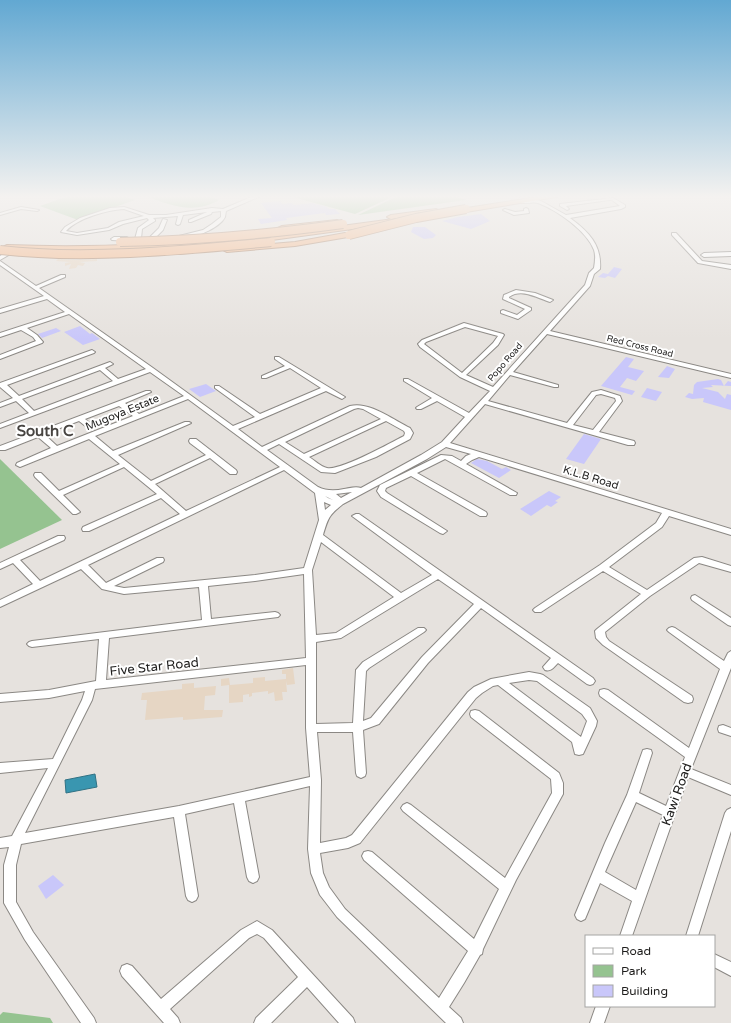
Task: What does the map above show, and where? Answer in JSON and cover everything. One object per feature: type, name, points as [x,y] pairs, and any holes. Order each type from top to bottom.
[{"type":"highway","points":[[0,247],[83,243]]},
{"type":"highway","points":[[0,247],[148,243]]},
{"type":"highway","points":[[0,247],[92,249],[166,246],[201,243]]},
{"type":"highway","points":[[0,247],[80,251],[186,247],[224,243]]},
{"type":"highway","points":[[0,247],[10,252],[85,254],[240,243]]},
{"type":"highway","points":[[0,247],[66,253],[139,252],[263,243]]},
{"type":"highway","points":[[137,251],[167,252],[253,248],[298,243]]},
{"type":"street","name":"Popo Road","points":[[338,503],[424,457],[445,444],[588,285],[592,273],[598,264],[596,250],[592,243]]},
{"type":"street","points":[[682,243],[700,262],[731,267]]},
{"type":"street","points":[[0,258],[10,252]]},
{"type":"street","points":[[704,255],[731,254]]},
{"type":"street","points":[[0,263],[151,369],[319,492],[325,500],[338,503]]},
{"type":"street","points":[[0,272],[9,269]]},
{"type":"street","points":[[34,287],[61,276]]},
{"type":"street","points":[[512,323],[529,309],[506,299],[506,296],[511,292],[522,292],[550,300]]},
{"type":"street","points":[[0,311],[47,297]]},
{"type":"street","points":[[0,335],[70,312]]},
{"type":"street","points":[[503,312],[518,317]]},
{"type":"street","points":[[462,376],[496,344],[501,337],[500,335],[475,327],[461,325],[423,342],[422,346],[462,376],[494,390]]},
{"type":"street","points":[[0,357],[40,342],[35,336],[22,328]]},
{"type":"street","name":"Red Cross Road","points":[[545,332],[731,376]]},
{"type":"street","points":[[33,413],[1,384],[92,352]]},
{"type":"street","points":[[277,358],[342,397]]},
{"type":"street","points":[[0,405],[110,364]]},
{"type":"street","points":[[264,377],[290,366]]},
{"type":"street","points":[[101,368],[118,382]]},
{"type":"street","points":[[0,426],[151,369]]},
{"type":"street","points":[[509,373],[556,386]]},
{"type":"street","points":[[406,380],[470,416]]},
{"type":"street","points":[[217,388],[260,417]]},
{"type":"street","points":[[232,429],[326,388]]},
{"type":"street","points":[[2,448],[148,392]]},
{"type":"street","points":[[569,425],[594,393],[601,392],[618,397],[619,401],[594,433]]},
{"type":"street","name":"Mugoya Estate","points":[[20,466],[56,449],[188,397]]},
{"type":"street","points":[[419,408],[437,398]]},
{"type":"street","points":[[484,402],[631,443]]},
{"type":"street","points":[[120,403],[138,417]]},
{"type":"street","points":[[261,450],[279,441],[354,406],[365,407],[407,430],[409,433],[408,436],[372,455],[335,471],[324,470],[279,441]]},
{"type":"street","points":[[80,418],[90,427]]},
{"type":"street","points":[[302,457],[386,419]]},
{"type":"street","points":[[113,454],[187,423]]},
{"type":"street","points":[[39,434],[56,449]]},
{"type":"street","points":[[90,436],[150,484],[185,515]]},
{"type":"street","points":[[193,441],[233,472]]},
{"type":"street","name":"K.L.B Road","points":[[445,444],[731,532]]},
{"type":"street","points":[[461,465],[468,458],[479,454]]},
{"type":"street","points":[[150,484],[211,455]]},
{"type":"street","points":[[443,531],[384,495],[381,491],[386,485],[444,457],[513,493]]},
{"type":"street","points":[[58,494],[125,464]]},
{"type":"street","points":[[0,604],[285,467]]},
{"type":"street","points":[[411,473],[483,514]]},
{"type":"street","points":[[38,475],[76,512]]},
{"type":"street","points":[[319,492],[342,492],[367,488]]},
{"type":"street","points":[[319,492],[324,520]]},
{"type":"street","points":[[86,529],[162,495]]},
{"type":"street","points":[[338,503],[329,511],[324,520],[308,570],[311,639],[311,728],[316,780],[314,849],[317,873],[324,891],[341,913],[456,1023]]},
{"type":"street","points":[[538,610],[603,567],[659,525],[667,512]]},
{"type":"street","points":[[356,516],[590,681]]},
{"type":"street","points":[[318,536],[400,597]]},
{"type":"street","points":[[0,566],[61,538]]},
{"type":"street","points":[[14,560],[39,585]]},
{"type":"street","points":[[105,587],[160,560]]},
{"type":"street","points":[[688,698],[601,638],[600,631],[647,594],[697,560],[702,560],[731,569]]},
{"type":"street","points":[[81,564],[105,587],[124,591],[308,570]]},
{"type":"street","points":[[603,567],[647,594]]},
{"type":"street","points":[[311,639],[338,636],[438,575]]},
{"type":"street","points":[[203,583],[207,623]]},
{"type":"street","points":[[694,598],[731,623]]},
{"type":"street","points":[[311,728],[358,726],[367,725],[375,721],[425,660],[481,604]]},
{"type":"street","points":[[32,644],[275,615]]},
{"type":"street","points":[[361,773],[358,726],[361,670],[366,665],[421,630]]},
{"type":"street","points":[[672,630],[726,668]]},
{"type":"street","points":[[89,1023],[29,936],[10,903],[10,865],[16,840],[96,685],[104,636]]},
{"type":"street","name":"Kawi Road","points":[[626,935],[690,755],[731,655]]},
{"type":"street","points":[[548,667],[558,658]]},
{"type":"street","name":"Five Star Road","points":[[0,698],[49,694],[96,685],[311,661]]},
{"type":"street","points":[[314,849],[348,843],[356,839],[472,695],[483,687],[499,681],[530,676],[540,678],[586,711],[592,721],[591,726],[578,751],[577,740],[499,681]]},
{"type":"street","points":[[604,693],[690,755]]},
{"type":"street","points":[[440,1008],[450,995],[477,950],[506,887],[557,794],[558,782],[555,776],[475,714]]},
{"type":"street","points":[[581,915],[633,796],[647,754]]},
{"type":"street","points":[[0,768],[56,763]]},
{"type":"street","points":[[685,770],[731,790]]},
{"type":"street","points":[[0,843],[179,811],[316,780]]},
{"type":"street","points":[[633,796],[669,813]]},
{"type":"street","points":[[239,798],[253,877]]},
{"type":"street","points":[[407,808],[506,887]]},
{"type":"street","points":[[179,811],[192,896]]},
{"type":"street","points":[[692,935],[731,813]]},
{"type":"street","points":[[368,856],[477,950]]},
{"type":"street","points":[[598,875],[639,898]]},
{"type":"street","points":[[161,1008],[245,934],[257,927],[268,934],[348,1023]]},
{"type":"street","points":[[715,961],[731,969]]},
{"type":"street","points":[[127,971],[173,1023]]},
{"type":"street","points":[[261,1023],[306,978]]},
{"type":"street","points":[[597,1023],[603,1007]]},
{"type":"shaded area","points":[[58,259],[97,259],[97,261],[79,262],[85,263],[83,266],[78,265],[76,268],[69,269],[71,264],[65,266],[65,263],[71,262],[56,261]]},
{"type":"shaded area","points":[[293,668],[295,684],[287,685],[286,681],[287,692],[282,692],[283,700],[275,701],[274,692],[268,694],[268,691],[252,693],[252,696],[249,697],[249,694],[243,695],[243,702],[229,703],[229,685],[221,686],[221,679],[229,678],[230,685],[253,683],[253,678],[265,677],[265,681],[286,679],[286,674],[282,674],[282,670]]},
{"type":"shaded area","points":[[194,683],[194,688],[216,686],[215,695],[205,696],[204,710],[223,710],[222,717],[183,720],[183,717],[145,720],[147,700],[141,700],[142,693],[182,689],[182,684]]},
{"type":"green space","points":[[0,459],[62,520],[0,549]]},
{"type":"green space","points":[[3,1012],[50,1018],[53,1023],[0,1023],[0,1015]]},
{"type":"water","points":[[95,774],[97,787],[66,793],[65,780]]},
{"type":"building","points":[[614,267],[622,269],[615,278],[608,276],[605,278],[598,277],[603,273],[608,274]]},
{"type":"building","points":[[80,326],[90,334],[92,333],[100,339],[83,345],[64,332]]},
{"type":"building","points":[[56,328],[61,331],[42,338],[38,334]]},
{"type":"building","points":[[626,357],[634,359],[628,367],[644,371],[636,381],[627,378],[620,387],[635,391],[632,395],[601,386]]},
{"type":"building","points":[[667,366],[675,369],[669,378],[658,377]]},
{"type":"building","points":[[718,379],[721,380],[724,386],[711,385],[713,387],[702,388],[718,392],[725,399],[727,394],[731,395],[731,410],[703,402],[704,398],[692,399],[685,397],[689,393],[693,394],[694,385],[697,382]]},
{"type":"building","points":[[728,381],[731,382],[731,386],[724,386]]},
{"type":"building","points":[[206,384],[216,391],[200,397],[189,389]]},
{"type":"building","points":[[647,388],[662,392],[656,401],[641,397]]},
{"type":"building","points":[[584,434],[601,439],[584,464],[566,459]]},
{"type":"building","points":[[477,459],[487,461],[502,469],[506,467],[511,470],[499,478],[471,463]]},
{"type":"building","points":[[549,491],[561,497],[555,501],[558,502],[551,507],[547,505],[531,516],[520,509]]},
{"type":"building","points":[[53,875],[64,885],[46,899],[38,886]]},
{"type":"district","name":"South C","points":[[45,431]]}]
